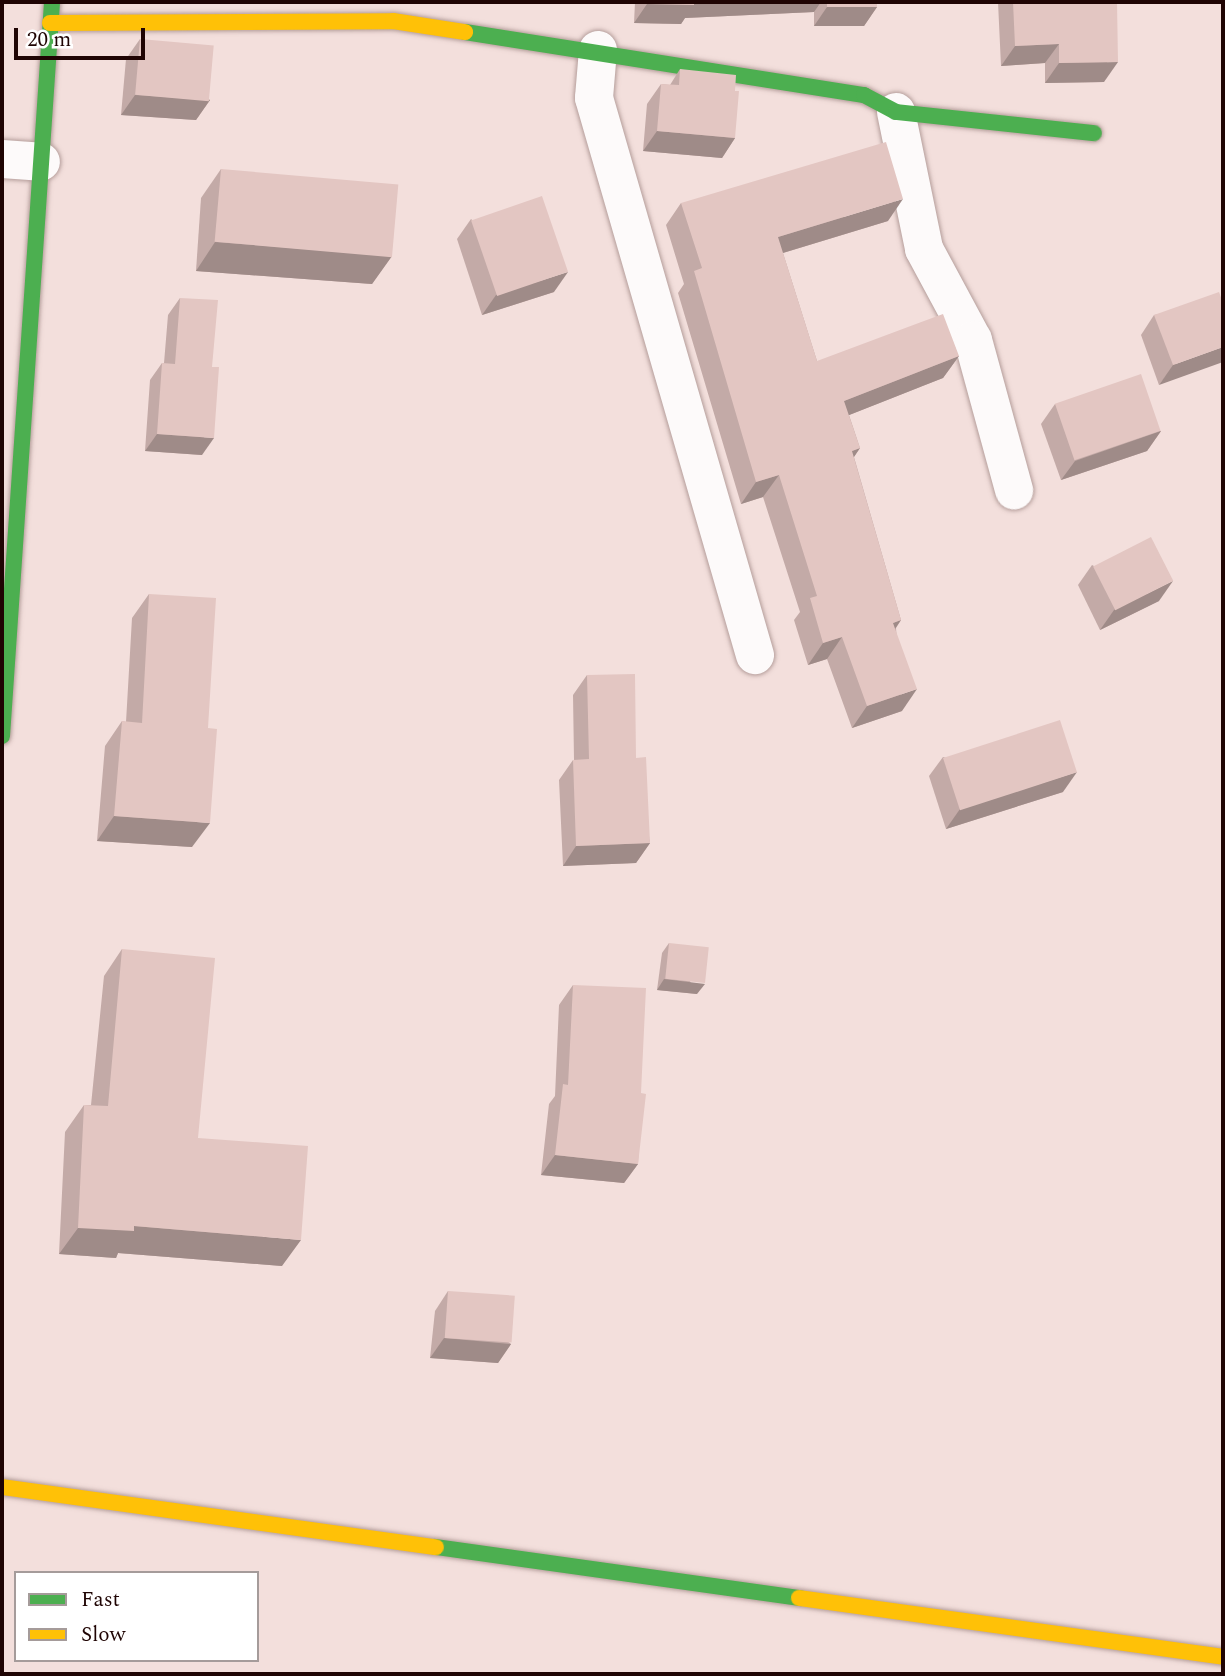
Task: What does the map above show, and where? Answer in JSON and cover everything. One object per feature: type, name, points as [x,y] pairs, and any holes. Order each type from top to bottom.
[{"type":"main road","points":[[2,736],[52,2]]},
{"type":"main road","points":[[50,23],[393,21],[598,50],[864,95],[896,112],[1094,133]]},
{"type":"main road","points":[[2,1487],[1223,1657]]},
{"type":"street","points":[[598,50],[594,98],[755,655]]},
{"type":"street","points":[[896,112],[924,249],[973,340],[1014,490]]},
{"type":"street","points":[[2,159],[41,162]]},
{"type":"building","points":[[694,2],[694,5],[647,4]]},
{"type":"building","points":[[827,2],[877,2],[877,7],[827,7]]},
{"type":"building","points":[[1013,2],[1117,2],[1118,62],[1059,63],[1059,44],[1015,46]]},
{"type":"building","points":[[140,39],[214,45],[209,101],[135,95]]},
{"type":"building","points":[[680,69],[736,75],[735,91],[739,91],[735,138],[657,131],[661,84],[679,85]]},
{"type":"building","points":[[886,142],[903,199],[778,237],[817,361],[943,314],[959,356],[844,401],[860,448],[852,451],[901,620],[893,623],[917,689],[867,706],[842,637],[823,643],[810,598],[817,596],[779,475],[756,482],[694,271],[702,268],[681,203]]},
{"type":"building","points":[[221,169],[398,185],[392,257],[215,242]]},
{"type":"building","points":[[542,196],[568,272],[497,296],[471,220]]},
{"type":"building","points":[[1219,292],[1223,303],[1223,347],[1173,365],[1154,315]]},
{"type":"building","points":[[180,298],[218,300],[212,367],[219,367],[214,438],[157,434],[162,363],[175,364]]},
{"type":"building","points":[[1141,374],[1161,431],[1074,460],[1055,404]]},
{"type":"building","points":[[1151,537],[1173,581],[1115,610],[1093,567]]},
{"type":"building","points":[[149,594],[216,598],[208,728],[217,729],[210,823],[114,816],[122,721],[142,723]]},
{"type":"building","points":[[635,674],[636,758],[646,757],[650,843],[576,846],[573,760],[589,759],[587,675]]},
{"type":"building","points":[[1060,720],[1077,772],[960,810],[943,758]]},
{"type":"building","points":[[669,943],[709,947],[705,983],[665,979]]},
{"type":"building","points":[[122,949],[215,958],[198,1138],[308,1146],[301,1240],[134,1226],[134,1231],[78,1228],[84,1105],[108,1106]]},
{"type":"building","points":[[573,985],[646,988],[641,1093],[646,1094],[638,1164],[555,1155],[563,1084],[568,1085]]},
{"type":"building","points":[[448,1291],[515,1296],[512,1343],[445,1338]]},
{"type":"traffic: fast","points":[[2,736],[52,2]]},
{"type":"traffic: fast","points":[[465,32],[864,95],[896,112],[1094,133]]},
{"type":"traffic: fast","points":[[436,1547],[799,1598]]},
{"type":"traffic: slow","points":[[50,23],[393,21],[465,32]]},
{"type":"traffic: slow","points":[[2,1487],[436,1547]]},
{"type":"traffic: slow","points":[[799,1598],[1223,1657]]}]
